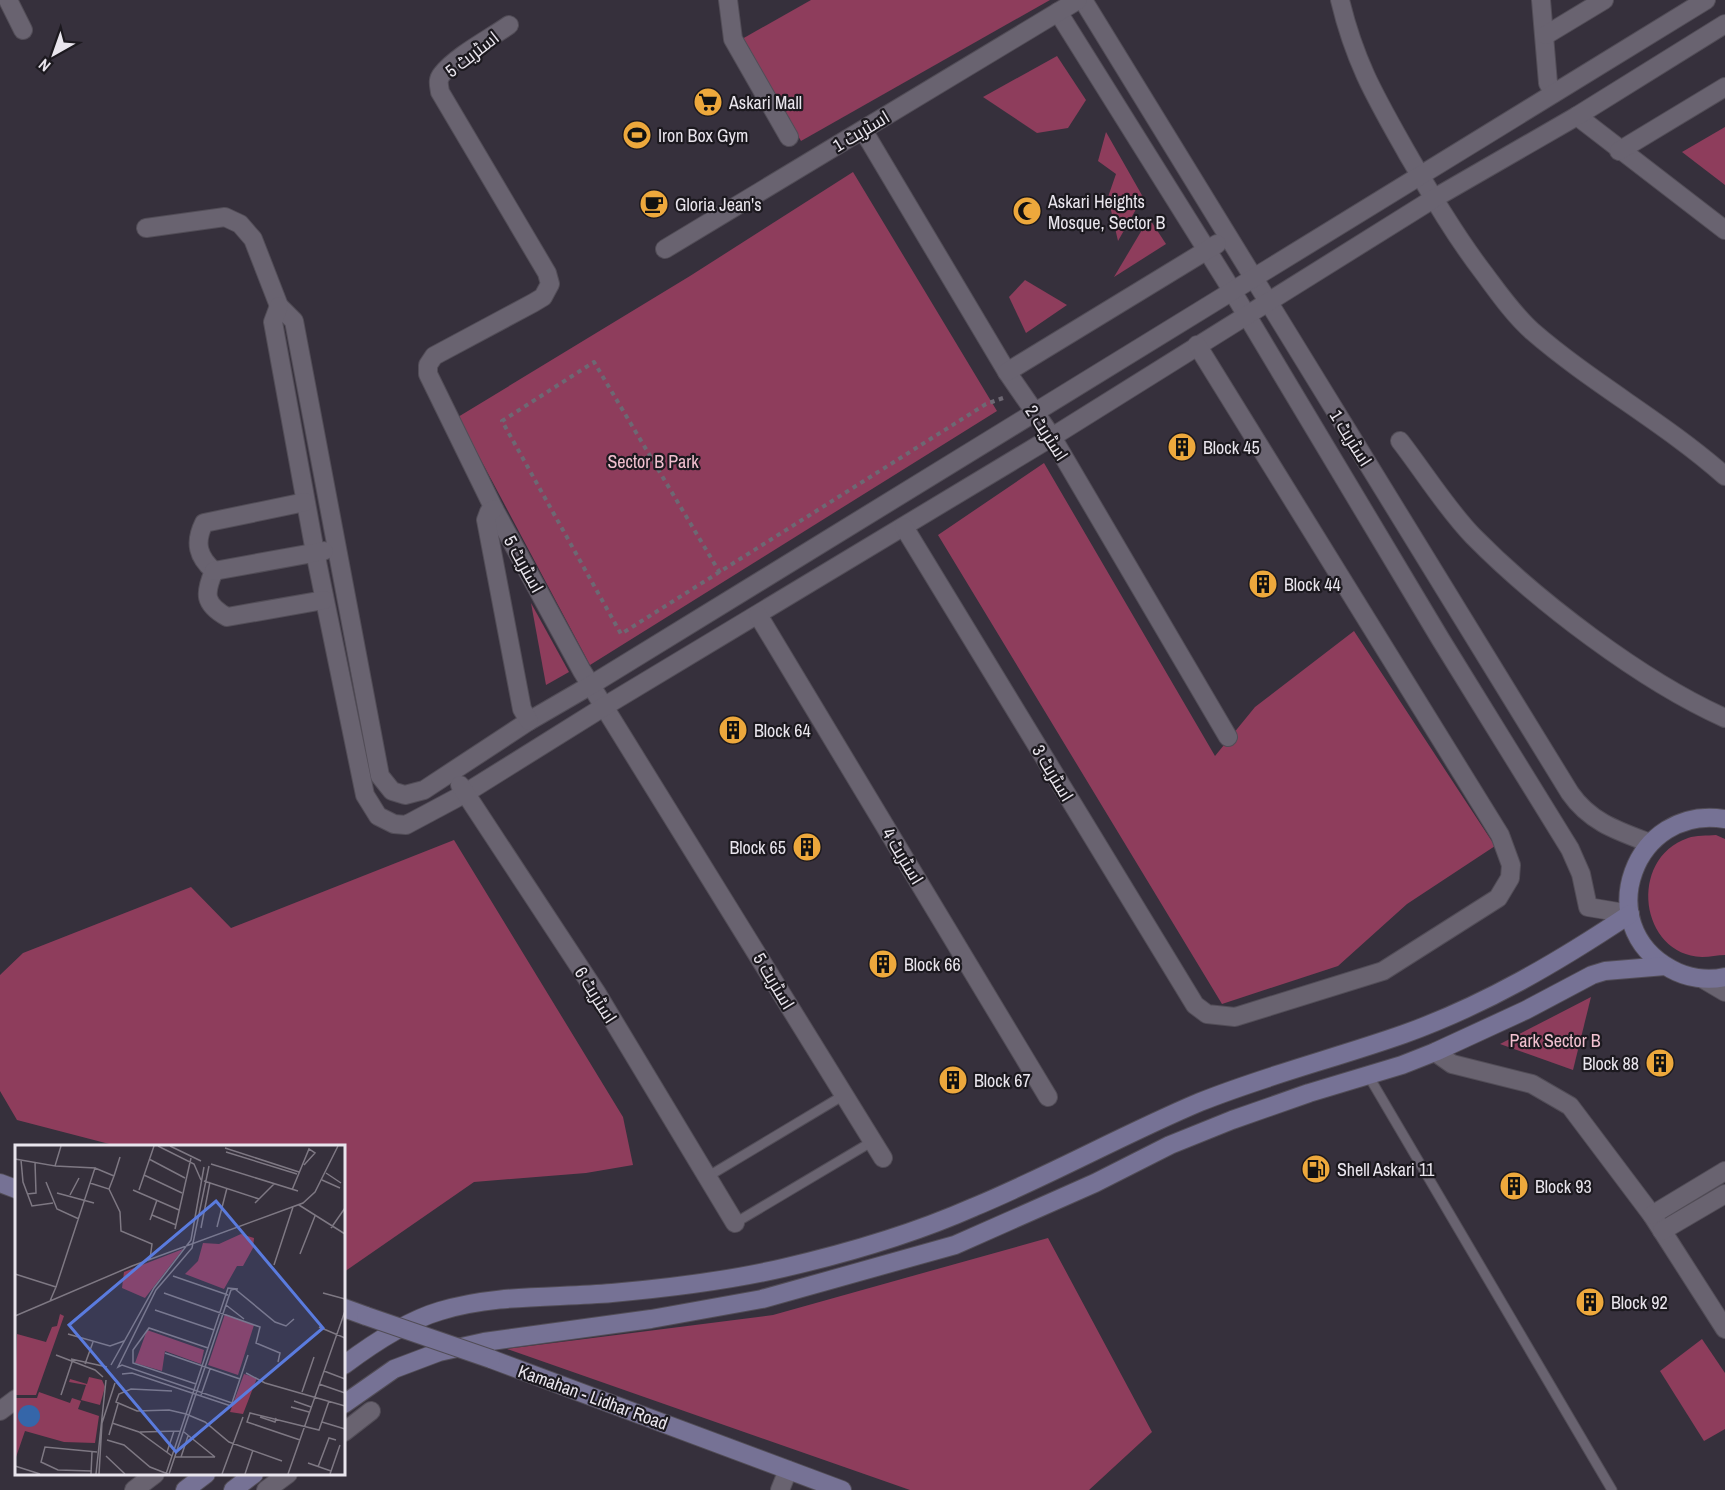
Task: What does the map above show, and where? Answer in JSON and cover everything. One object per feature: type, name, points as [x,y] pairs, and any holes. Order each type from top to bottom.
[{"type":"street","points":[[8,0],[24,30]]},
{"type":"street","points":[[728,0],[733,39],[789,137]]},
{"type":"street","name":"اسٹریٹ 1","points":[[665,249],[1081,0],[1580,807],[1611,829],[1650,843]]},
{"type":"street","points":[[1340,0],[1360,68],[1378,105],[1433,200],[1460,241],[1509,306],[1530,329],[1600,386],[1657,422],[1725,476]]},
{"type":"street","points":[[1541,0],[1546,35],[1548,83],[1554,93]]},
{"type":"street","points":[[1546,35],[1604,0]]},
{"type":"street","points":[[146,228],[225,218],[240,224],[253,239],[279,306],[294,321],[380,776],[385,784],[398,794],[412,795],[424,790],[529,721],[1706,0]]},
{"type":"street","name":"اسٹریٹ 1","points":[[1058,12],[1247,314],[1441,640],[1570,849],[1581,874],[1588,907],[1630,914]]},
{"type":"street","points":[[279,306],[273,322],[324,600],[365,795],[373,810],[385,821],[406,825],[464,794],[605,706],[904,527],[1052,437],[1267,301],[1577,116],[1725,24]]},
{"type":"street","name":"اسٹریٹ 5","points":[[509,25],[453,64],[441,75],[438,83],[440,93],[547,273],[550,284],[543,297],[434,356],[428,365],[428,374],[494,509],[591,685],[884,1158]]},
{"type":"street","points":[[1619,151],[1725,87]]},
{"type":"street","points":[[1577,116],[1619,151],[1725,230]]},
{"type":"street","name":"اسٹریٹ 2","points":[[863,130],[1007,372],[1052,437],[1228,737]]},
{"type":"street","points":[[1007,372],[1229,236]]},
{"type":"street","name":"اسٹریٹ 3","points":[[904,527],[1195,1005],[1207,1014],[1235,1017],[1383,971],[1498,898],[1510,878],[1511,865],[1500,835],[1197,345]]},
{"type":"street","points":[[1400,441],[1472,534],[1536,593],[1601,643],[1661,682],[1725,718]]},
{"type":"street","points":[[214,572],[204,562],[197,547],[198,535],[204,523],[305,502]]},
{"type":"street","points":[[494,509],[489,512],[486,520],[522,709],[529,721]]},
{"type":"street","points":[[214,572],[336,549]]},
{"type":"street","points":[[214,572],[208,586],[207,598],[214,610],[226,617],[324,600]]},
{"type":"street","name":"اسٹریٹ 4","points":[[758,615],[1048,1097]]},
{"type":"street","name":"اسٹریٹ 6","points":[[453,770],[464,794],[596,992],[735,1223]]},
{"type":"street","points":[[385,821],[398,794]]},
{"type":"street","points":[[1725,819],[1703,817],[1683,821],[1665,830],[1638,858],[1631,876],[1628,895],[1630,914],[1642,943],[1665,966],[1683,975],[1703,979],[1725,977]]},
{"type":"street","points":[[345,1364],[383,1338],[437,1311],[524,1298],[612,1293],[698,1283],[781,1268],[923,1227],[1023,1185],[1200,1102],[1259,1080],[1407,1033],[1504,990],[1568,956],[1630,914]]},
{"type":"street","points":[[345,1403],[394,1369],[439,1352],[496,1340],[661,1317],[762,1299],[955,1245],[1095,1183],[1170,1145],[1232,1120],[1402,1065],[1435,1052],[1526,1010],[1592,975],[1605,971],[1665,966]]},
{"type":"street","points":[[1703,979],[1725,992]]},
{"type":"street","points":[[1435,1052],[1452,1064],[1532,1084],[1570,1106],[1652,1215],[1725,1329]]},
{"type":"street","points":[[1652,1215],[1725,1171]]},
{"type":"street","points":[[0,1183],[15,1189]]},
{"type":"street","points":[[1023,1185],[1035,1208]]},
{"type":"street","points":[[1662,1231],[1725,1194]]},
{"type":"street","name":"Kamahan - Lidhar Road","points":[[345,1308],[491,1359],[842,1490]]},
{"type":"street","points":[[0,1411],[15,1401]]},
{"type":"street","points":[[345,1431],[370,1411]]},
{"type":"street","points":[[780,1490],[788,1470]]},
{"type":"street","points":[[134,1490],[153,1475]]},
{"type":"street","points":[[185,1490],[204,1475]]},
{"type":"street","points":[[233,1490],[252,1475]]},
{"type":"street","points":[[266,1490],[285,1475]]},
{"type":"lane","points":[[1368,1075],[1612,1490]]},
{"type":"lane","points":[[707,1177],[844,1095]]},
{"type":"lane","points":[[735,1223],[873,1141]]},
{"type":"path","points":[[720,573],[594,362],[502,421],[621,634],[720,573],[986,404],[1004,398]]},
{"type":"green space","points":[[811,0],[1050,0],[801,141],[742,39]]},
{"type":"green space","points":[[1057,56],[1086,100],[1068,128],[1037,133],[983,97]]},
{"type":"green space","points":[[1725,127],[1725,185],[1682,152]]},
{"type":"green space","points":[[1106,132],[1143,197],[1118,241],[1108,197],[1116,174],[1098,161]]},
{"type":"green space","name":"Sector B Park","points":[[853,172],[997,411],[590,665],[458,417],[690,276]]},
{"type":"green space","points":[[1149,218],[1166,244],[1114,277]]},
{"type":"green space","points":[[1025,280],[1067,305],[1026,333],[1009,297]]},
{"type":"green space","points":[[1044,463],[1215,756],[1255,707],[1354,631],[1495,846],[1407,904],[1338,966],[1222,1004],[938,535]]},
{"type":"green space","points":[[531,603],[569,672],[546,685]]},
{"type":"green space","points":[[1716,835],[1725,839],[1725,955],[1702,957],[1681,952],[1665,941],[1654,924],[1649,905],[1649,884],[1656,865],[1669,849],[1691,837]]},
{"type":"green space","points":[[454,840],[623,1117],[633,1165],[586,1173],[474,1182],[345,1271],[345,1145],[113,1145],[17,1120],[0,1091],[0,975],[23,953],[191,887],[231,928]]},
{"type":"green space","name":"Park Sector B","points":[[1591,997],[1573,1070],[1500,1044]]},
{"type":"green space","points":[[1048,1238],[1152,1432],[1089,1490],[910,1490],[507,1349],[773,1315]]},
{"type":"green space","points":[[1702,1339],[1725,1373],[1725,1429],[1704,1441],[1660,1371]]},
{"type":"place","name":"Askari Mall","points":[[708,102]]},
{"type":"place","name":"Iron Box Gym","points":[[637,135]]},
{"type":"place","name":"Gloria Jean's","points":[[654,204]]},
{"type":"place","name":"Askari Heights Mosque, Sector B","points":[[1027,211]]},
{"type":"place","name":"Block 45","points":[[1182,447]]},
{"type":"place","name":"Block 44","points":[[1263,584]]},
{"type":"place","name":"Block 64","points":[[733,730]]},
{"type":"place","name":"Block 65","points":[[807,847]]},
{"type":"place","name":"Block 66","points":[[883,964]]},
{"type":"place","name":"Block 88","points":[[1660,1063]]},
{"type":"place","name":"Block 67","points":[[953,1080]]},
{"type":"place","name":"Shell Askari 11","points":[[1316,1169]]},
{"type":"place","name":"Block 93","points":[[1514,1186]]},
{"type":"place","name":"Block 92","points":[[1590,1302]]}]
